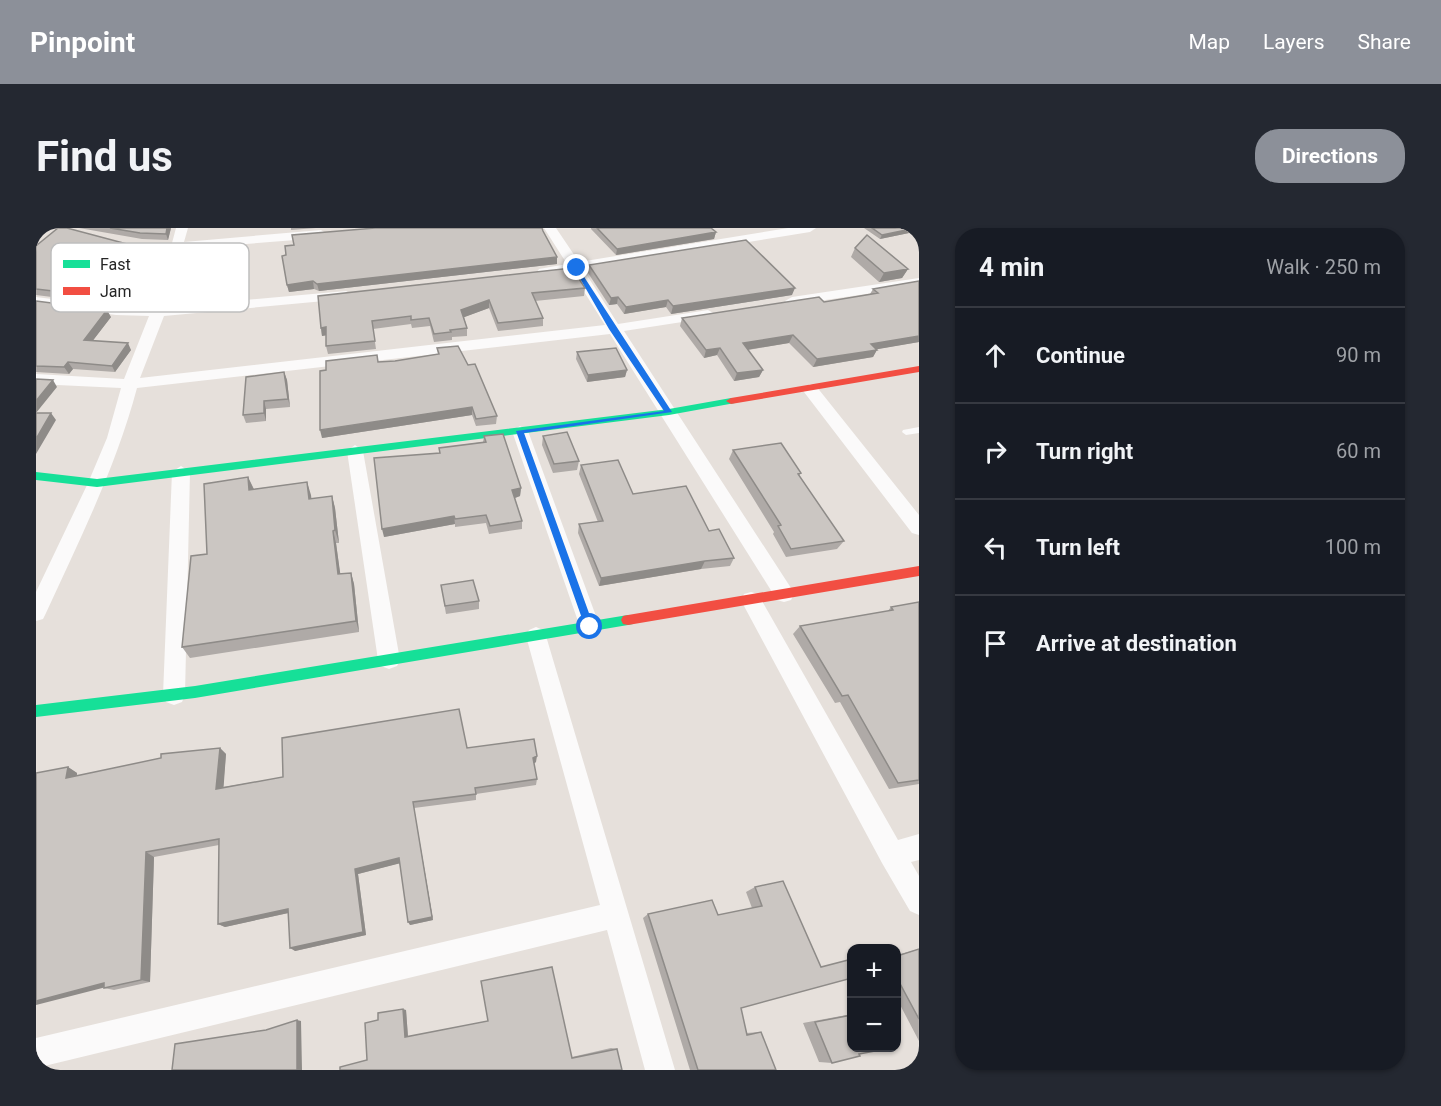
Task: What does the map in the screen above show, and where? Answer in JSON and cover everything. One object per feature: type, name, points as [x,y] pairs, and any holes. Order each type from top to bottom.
[{"type":"street","points":[[176,243],[182,228]]},
{"type":"street","points":[[550,228],[577,268],[612,329],[669,412],[784,594]]},
{"type":"street","points":[[531,273],[577,268],[810,228]]},
{"type":"street","points":[[219,243],[329,233]]},
{"type":"street","points":[[777,303],[919,282]]},
{"type":"street","points":[[249,303],[358,293]]},
{"type":"street","points":[[36,301],[51,303]]},
{"type":"street","points":[[36,613],[97,483],[115,438],[130,384],[158,312]]},
{"type":"street","points":[[36,379],[130,384],[612,329],[718,312]]},
{"type":"street","points":[[36,476],[97,483],[669,412],[919,369]]},
{"type":"street","points":[[810,389],[919,528]]},
{"type":"street","points":[[520,431],[590,627]]},
{"type":"street","points":[[354,451],[389,660]]},
{"type":"street","points":[[174,695],[181,472]]},
{"type":"street","points":[[36,711],[174,695],[919,571]]},
{"type":"street","points":[[751,600],[919,902]]},
{"type":"street","points":[[536,636],[660,1070]]},
{"type":"street","points":[[891,854],[919,847]]},
{"type":"street","points":[[36,1053],[614,915]]},
{"type":"lane","points":[[906,432],[919,430]]},
{"type":"building","points":[[58,228],[67,228],[123,243],[51,243],[51,291],[36,289],[37,245]]},
{"type":"building","points":[[110,228],[167,228],[166,234]]},
{"type":"building","points":[[375,228],[542,228],[557,257],[317,284],[313,281],[287,285],[282,256],[286,255],[285,246],[294,245],[292,235]]},
{"type":"building","points":[[597,228],[711,228],[716,232],[617,249]]},
{"type":"building","points":[[872,228],[910,228],[911,229],[882,235]]},
{"type":"building","points":[[867,235],[908,269],[884,273],[855,248]]},
{"type":"building","points":[[746,240],[795,288],[673,306],[668,300],[626,307],[618,297],[611,298],[589,265]]},
{"type":"building","points":[[572,268],[585,288],[532,293],[543,318],[498,323],[489,300],[461,310],[467,328],[450,330],[451,332],[434,334],[429,318],[411,320],[411,316],[372,321],[375,341],[326,346],[326,327],[321,328],[318,296]]},
{"type":"building","points":[[919,281],[919,336],[871,344],[877,350],[817,359],[793,335],[743,343],[763,370],[737,373],[720,348],[706,350],[682,318],[819,297],[824,302],[878,293],[873,289]]},
{"type":"building","points":[[36,301],[51,303],[51,312],[105,312],[84,340],[128,343],[112,366],[68,362],[64,367],[36,366]]},
{"type":"building","points":[[458,346],[468,365],[475,364],[497,416],[476,419],[472,407],[320,430],[320,371],[326,370],[326,361],[377,355],[378,362],[395,361],[439,354],[437,348]]},
{"type":"building","points":[[616,348],[627,370],[588,375],[577,352]]},
{"type":"building","points":[[284,372],[288,399],[264,401],[264,413],[243,415],[246,377]]},
{"type":"building","points":[[36,379],[53,380],[36,401]]},
{"type":"building","points":[[36,413],[51,413],[36,439]]},
{"type":"building","points":[[567,432],[579,461],[554,464],[543,436]]},
{"type":"building","points":[[503,434],[521,488],[512,490],[522,521],[490,526],[486,515],[455,519],[454,516],[382,529],[374,458],[440,453],[439,448],[486,442],[484,436]]},
{"type":"building","points":[[781,443],[801,473],[798,474],[844,541],[791,549],[778,526],[781,525],[733,450]]},
{"type":"building","points":[[618,460],[633,494],[686,486],[709,531],[719,529],[734,558],[601,578],[579,524],[603,521],[581,465]]},
{"type":"building","points":[[248,477],[249,490],[307,482],[309,499],[332,496],[338,574],[351,573],[356,621],[182,647],[191,556],[207,554],[204,484]]},
{"type":"building","points":[[473,580],[479,601],[445,606],[441,585]]},
{"type":"building","points":[[919,602],[919,780],[898,783],[848,695],[842,696],[800,626],[893,610],[891,607]]},
{"type":"building","points":[[459,709],[467,748],[534,739],[537,756],[533,758],[537,779],[475,788],[476,794],[413,802],[432,917],[408,922],[399,858],[355,869],[363,932],[290,948],[288,909],[218,924],[219,839],[146,852],[141,980],[104,988],[104,983],[36,1001],[36,773],[68,767],[66,778],[161,758],[161,754],[220,748],[216,789],[283,777],[282,738]]},
{"type":"building","points":[[783,881],[821,967],[847,960],[847,979],[741,1008],[747,1035],[761,1032],[776,1070],[698,1070],[648,914],[712,900],[718,915],[762,906],[755,887]]},
{"type":"building","points":[[919,949],[919,1019],[901,985],[901,955]]},
{"type":"building","points":[[552,967],[572,1058],[617,1049],[622,1070],[340,1070],[340,1067],[367,1060],[365,1023],[378,1020],[378,1013],[403,1009],[405,1037],[488,1021],[481,981]]},
{"type":"building","points":[[847,1016],[847,1052],[870,1052],[832,1063],[815,1022]]},
{"type":"building","points":[[297,1020],[297,1070],[172,1070],[175,1044],[266,1030]]},
{"type":"traffic: fast","points":[[36,476],[97,483],[669,412],[731,401]]},
{"type":"traffic: fast","points":[[36,711],[195,692],[628,620]]},
{"type":"traffic: jam","points":[[731,401],[919,369]]},
{"type":"traffic: jam","points":[[628,620],[919,571]]},
{"type":"route","points":[[577,268],[612,329],[669,412],[520,431],[590,627]]}]
